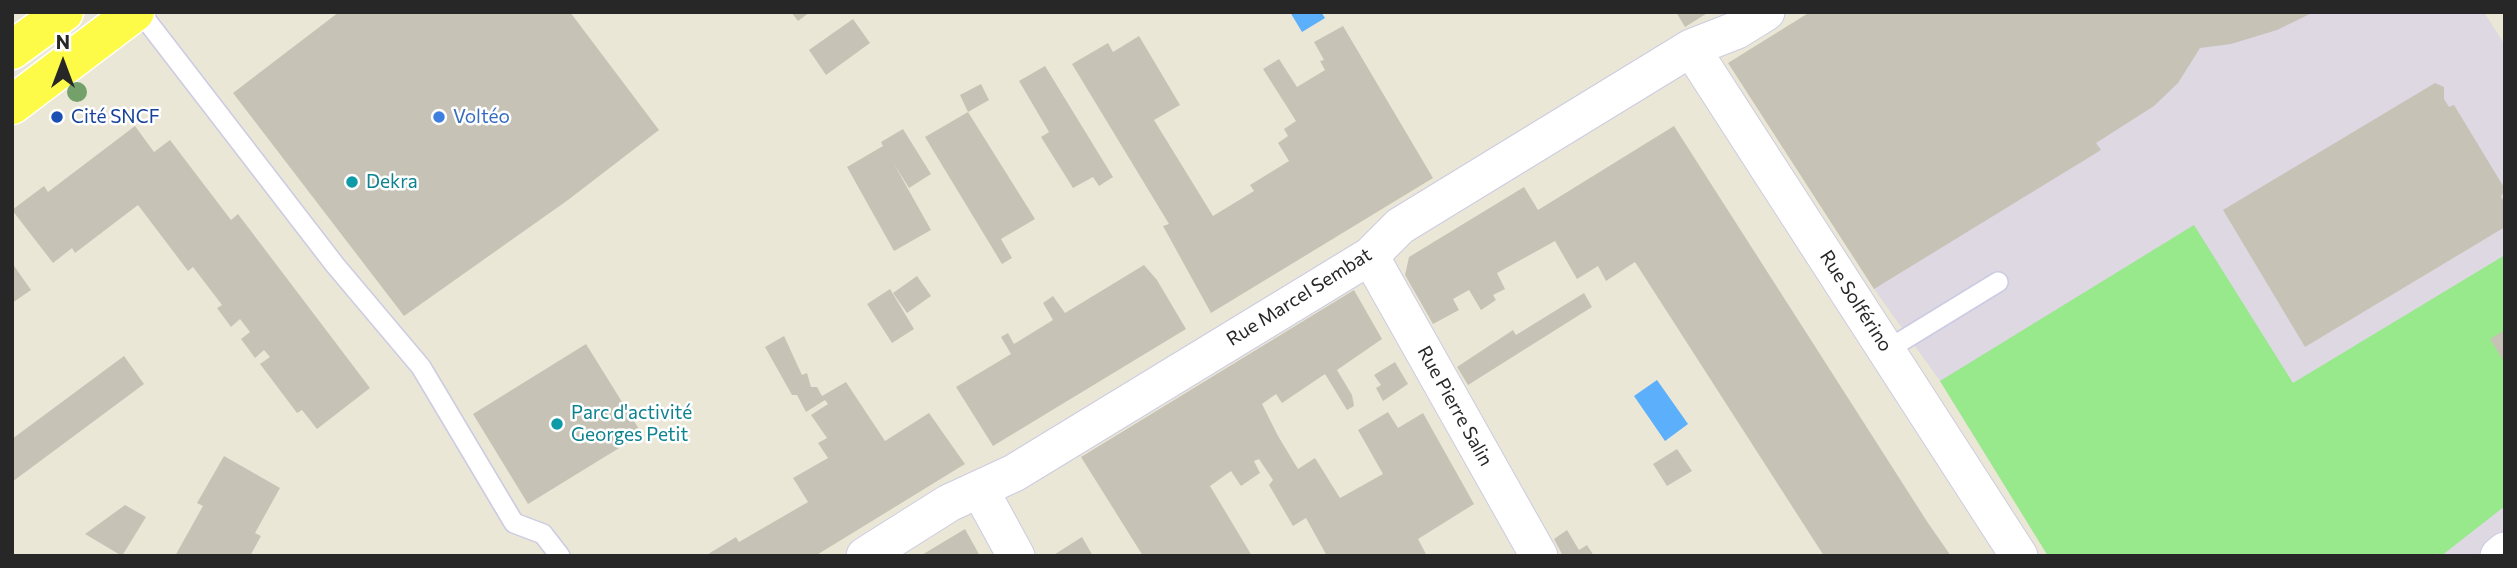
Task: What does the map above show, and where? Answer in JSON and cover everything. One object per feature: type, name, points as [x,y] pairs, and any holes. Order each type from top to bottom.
[{"type":"main road","points":[[12,50],[64,12]]},
{"type":"main road","points":[[12,105],[135,12]]},
{"type":"street","name":"Rue Marcel Sembat","points":[[864,556],[949,503],[1014,473],[1370,256],[1400,226],[1691,48],[1737,30],[1766,12]]},
{"type":"street","name":"Rue Solférino","points":[[1691,48],[2020,556]]},
{"type":"street","name":"Rue Pierre Salin","points":[[1370,256],[1539,556]]},
{"type":"street","points":[[980,490],[1016,556]]},
{"type":"street","points":[[2499,556],[2505,551]]},
{"type":"lane","points":[[141,12],[335,265],[421,367],[514,523],[542,534],[560,556]]},
{"type":"lane","points":[[1887,350],[1998,282]]},
{"type":"shaded area","points":[[2022,12],[2484,12],[2505,45],[2505,556],[2048,556],[1940,381],[1874,289],[1788,154]]},
{"type":"green space","points":[[2194,225],[2293,383],[2505,255],[2505,506],[2441,556],[2048,556],[1940,381]]},
{"type":"water","points":[[1290,12],[1321,12],[1325,18],[1302,32]]},
{"type":"water","points":[[1657,380],[1688,424],[1665,441],[1634,396]]},
{"type":"building","points":[[339,12],[570,12],[659,130],[568,200],[404,316],[233,93]]},
{"type":"building","points":[[791,12],[810,12],[798,21]]},
{"type":"building","points":[[1676,12],[1709,12],[1685,27]]},
{"type":"building","points":[[1810,12],[2314,12],[2277,30],[2231,44],[2200,48],[2178,83],[2154,106],[2096,143],[2101,150],[1874,289],[1728,63]]},
{"type":"building","points":[[853,19],[870,43],[826,75],[809,50]]},
{"type":"building","points":[[1343,26],[1433,178],[1211,313],[1163,226],[1169,224],[1072,64],[1108,43],[1113,52],[1139,36],[1180,105],[1154,120],[1213,216],[1254,191],[1250,185],[1289,161],[1278,143],[1288,136],[1284,129],[1296,121],[1263,69],[1279,59],[1297,87],[1325,70],[1320,61],[1324,60],[1314,42]]},
{"type":"building","points":[[1045,66],[1113,177],[1099,186],[1093,177],[1073,188],[1041,137],[1049,132],[1019,81]]},
{"type":"building","points":[[2435,83],[2444,87],[2444,99],[2449,107],[2454,105],[2505,189],[2501,197],[2505,202],[2505,227],[2305,347],[2223,210]]},
{"type":"building","points":[[981,84],[989,100],[968,112],[960,95]]},
{"type":"building","points":[[968,112],[1035,219],[1001,239],[1012,258],[1002,264],[925,137]]},
{"type":"building","points":[[135,126],[154,152],[170,140],[231,220],[238,214],[370,388],[317,429],[302,410],[297,413],[260,364],[270,357],[264,350],[255,358],[241,339],[250,332],[240,319],[231,327],[217,308],[222,305],[193,267],[188,271],[138,205],[75,253],[72,248],[53,263],[12,210],[44,186],[48,192]]},
{"type":"building","points":[[1674,126],[1951,556],[1824,556],[1635,262],[1606,281],[1598,266],[1577,279],[1555,241],[1497,273],[1505,289],[1493,295],[1496,300],[1481,310],[1469,290],[1453,299],[1459,310],[1433,324],[1405,275],[1409,257],[1524,187],[1538,210]]},
{"type":"building","points":[[903,129],[931,174],[909,188],[894,164],[931,230],[894,251],[847,167],[883,146],[881,142]]},
{"type":"building","points":[[12,263],[31,290],[12,303]]},
{"type":"building","points":[[1144,265],[1157,280],[1186,329],[993,446],[956,387],[1011,354],[1001,337],[1008,333],[1014,344],[1053,320],[1043,303],[1053,296],[1065,313]]},
{"type":"building","points":[[917,276],[931,296],[907,313],[893,293]]},
{"type":"building","points":[[890,289],[914,329],[892,343],[867,304]]},
{"type":"building","points":[[1354,290],[1382,339],[1337,370],[1352,395],[1354,406],[1347,410],[1325,374],[1282,403],[1276,394],[1262,404],[1278,436],[1298,469],[1315,458],[1340,498],[1383,474],[1358,430],[1388,412],[1398,428],[1423,413],[1474,504],[1418,539],[1427,556],[1327,556],[1306,518],[1293,526],[1269,485],[1273,480],[1259,459],[1254,461],[1260,473],[1241,486],[1231,471],[1210,486],[1252,556],[1143,556],[1081,457]]},
{"type":"building","points":[[1584,293],[1592,307],[1468,385],[1457,367],[1513,330],[1516,335]]},
{"type":"building","points":[[2505,330],[2505,363],[2490,339]]},
{"type":"building","points":[[784,336],[802,375],[807,373],[811,387],[817,387],[822,396],[846,382],[885,441],[929,413],[965,464],[815,556],[705,556],[736,537],[739,542],[808,502],[793,478],[828,458],[818,443],[827,438],[811,415],[828,404],[825,400],[806,412],[797,395],[792,395],[765,347]]},
{"type":"building","name":"Parc d'activité Georges Petit","points":[[586,344],[642,434],[528,504],[473,414]]},
{"type":"building","points":[[124,356],[144,384],[12,482],[12,439]]},
{"type":"building","points":[[1395,362],[1408,384],[1383,401],[1376,388],[1381,385],[1374,375]]},
{"type":"building","points":[[1677,449],[1692,471],[1667,486],[1653,464]]},
{"type":"building","points":[[224,456],[280,488],[255,533],[261,536],[250,556],[175,556],[203,506],[197,503]]},
{"type":"building","points":[[125,505],[146,517],[122,556],[85,534]]},
{"type":"building","points":[[965,529],[980,556],[920,556]]},
{"type":"building","points":[[1567,530],[1579,550],[1587,545],[1594,556],[1563,556],[1554,539]]},
{"type":"building","points":[[1082,537],[1093,556],[1052,556]]},
{"type":"place","name":"Cité SNCF","points":[[57,117]]},
{"type":"place","name":"Voltéo","points":[[439,117]]},
{"type":"place","name":"Dekra","points":[[352,182]]},
{"type":"place","name":"Parc d'activité Georges Petit","points":[[557,424]]}]
